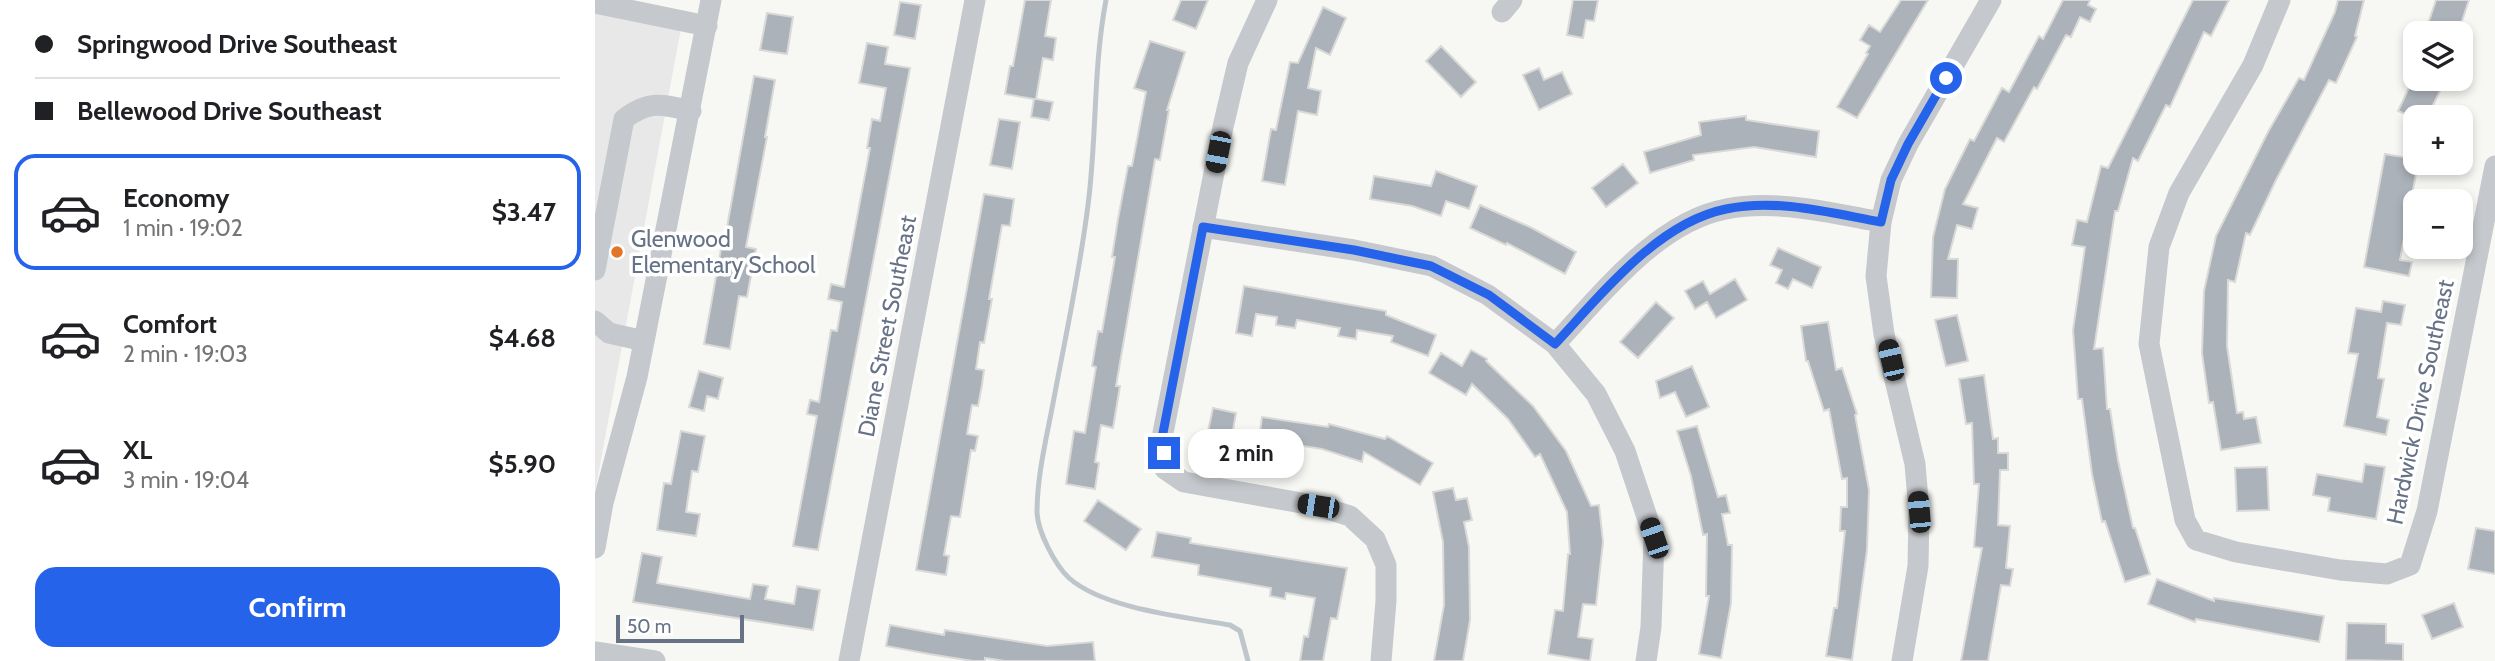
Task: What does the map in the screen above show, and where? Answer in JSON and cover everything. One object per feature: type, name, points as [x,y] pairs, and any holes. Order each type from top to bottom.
[{"type":"street","points":[[595,548],[603,503],[637,377],[711,0]]},
{"type":"street","name":"Diane Street Southeast","points":[[849,661],[975,0]]},
{"type":"street","points":[[1268,0],[1238,63],[1162,438],[1165,469],[1184,482],[1318,506],[1350,516],[1374,539],[1386,565],[1381,661]]},
{"type":"street","points":[[1902,661],[1918,566],[1919,512],[1915,464],[1884,334],[1876,276],[1881,222],[1891,180],[1908,144],[1991,0]]},
{"type":"street","name":"Hardwick Drive Southeast","points":[[2280,0],[2253,65],[2179,193],[2159,247],[2149,344],[2185,520],[2196,540],[2236,552],[2340,570],[2387,574],[2410,565],[2427,510],[2495,166]]},
{"type":"street","points":[[595,3],[707,26]]},
{"type":"street","points":[[595,270],[624,119],[637,109],[649,105],[660,104],[691,111]]},
{"type":"street","points":[[1555,344],[1635,260],[1696,218],[1726,209],[1761,206],[1803,208],[1881,222]]},
{"type":"street","points":[[1203,227],[1354,250],[1431,266],[1489,295],[1555,344],[1596,394],[1608,416],[1625,451],[1654,538],[1651,627],[1646,661]]},
{"type":"street","points":[[595,321],[609,333],[644,341]]},
{"type":"street","points":[[595,652],[655,661]]},
{"type":"shaded area","name":"Glenwood Elementary School","points":[[595,0],[684,12],[595,492]]},
{"type":"building","points":[[1025,0],[1051,0],[1045,36],[1056,38],[1053,60],[1043,58],[1036,99],[1053,102],[1049,120],[1031,117],[1034,99],[1005,94]]},
{"type":"building","points":[[1181,0],[1208,0],[1196,29],[1173,20]]},
{"type":"building","points":[[1573,0],[1598,0],[1594,21],[1586,20],[1583,38],[1567,35]]},
{"type":"building","points":[[1901,0],[1928,0],[1857,118],[1837,107],[1868,54],[1866,53],[1870,46],[1860,40],[1869,25],[1880,32]]},
{"type":"building","points":[[2063,0],[2090,0],[2088,5],[2096,9],[2090,22],[2080,17],[2071,37],[2066,35],[2004,142],[1997,138],[1963,204],[1978,208],[1972,229],[1957,225],[1948,259],[1958,259],[1957,298],[1931,297],[1933,237],[1945,189],[1970,139],[1974,141],[2002,88],[2009,92],[2039,36],[2043,39]]},
{"type":"building","points":[[2193,0],[2229,0],[2211,36],[2204,32],[2170,107],[2166,105],[2138,161],[2133,158],[2118,211],[2115,211],[2094,349],[2103,348],[2107,409],[2110,409],[2133,528],[2150,574],[2125,582],[2105,521],[2102,522],[2092,474],[2082,399],[2078,399],[2073,330],[2085,247],[2072,245],[2077,220],[2087,222],[2101,166],[2108,168]]},
{"type":"building","points":[[2338,0],[2364,0],[2355,36],[2357,37],[2336,83],[2329,80],[2250,235],[2246,233],[2235,282],[2228,280],[2227,346],[2237,413],[2243,412],[2244,419],[2256,417],[2261,443],[2221,450],[2213,402],[2209,403],[2202,353],[2204,291],[2216,236],[2268,132],[2299,78],[2304,80]]},
{"type":"building","points":[[2436,0],[2469,0],[2462,21],[2429,21]]},
{"type":"building","points":[[900,2],[921,5],[915,39],[894,35]]},
{"type":"building","points":[[1323,7],[1346,18],[1330,55],[1316,48],[1308,88],[1321,91],[1317,115],[1298,111],[1285,185],[1262,181],[1271,129],[1276,130],[1290,62],[1298,63]]},
{"type":"building","points":[[767,13],[793,17],[787,54],[760,50]]},
{"type":"building","points":[[1150,41],[1185,52],[1167,110],[1160,160],[1155,159],[1116,386],[1120,386],[1113,428],[1101,425],[1095,462],[1099,463],[1095,489],[1066,484],[1074,431],[1085,433],[1096,367],[1092,366],[1098,331],[1102,332],[1115,257],[1112,257],[1118,219],[1128,166],[1132,166],[1146,92],[1134,88]]},
{"type":"building","points":[[867,43],[888,47],[885,64],[910,68],[818,550],[793,546],[817,416],[807,414],[810,400],[819,402],[831,330],[837,331],[842,302],[828,299],[831,284],[844,287],[870,148],[867,148],[872,119],[880,121],[886,88],[859,83]]},
{"type":"building","points":[[1441,46],[1476,82],[1461,97],[1426,61]]},
{"type":"building","points":[[1539,68],[1544,80],[1562,72],[1572,94],[1539,110],[1523,75]]},
{"type":"building","points":[[754,76],[775,80],[746,247],[756,249],[747,297],[739,296],[730,349],[704,344]]},
{"type":"building","points":[[2407,91],[2440,91],[2433,105],[2403,105],[2403,113],[2398,111]]},
{"type":"building","points":[[1746,116],[1746,120],[1819,131],[1816,157],[1754,147],[1693,155],[1694,160],[1650,173],[1644,152],[1701,135],[1699,122]]},
{"type":"building","points":[[999,119],[1020,122],[1012,169],[990,165]]},
{"type":"building","points":[[2385,154],[2403,157],[2403,175],[2416,175],[2413,189],[2403,189],[2403,244],[2400,260],[2412,262],[2409,276],[2364,267]]},
{"type":"building","points":[[1623,164],[1638,183],[1606,207],[1592,188]]},
{"type":"building","points":[[1436,171],[1477,186],[1469,209],[1446,201],[1441,216],[1412,206],[1370,199],[1374,176],[1431,186]]},
{"type":"building","points":[[984,194],[1014,199],[1010,226],[1002,225],[984,343],[980,342],[976,369],[984,370],[982,385],[978,406],[972,405],[967,434],[978,436],[975,451],[971,450],[960,517],[951,516],[944,555],[949,556],[946,575],[916,570]]},
{"type":"building","points":[[1480,205],[1532,228],[1576,252],[1565,274],[1507,243],[1506,245],[1470,228]]},
{"type":"building","points":[[1778,248],[1821,267],[1812,288],[1793,279],[1788,289],[1776,283],[1782,270],[1770,265]]},
{"type":"building","points":[[1735,279],[1747,300],[1716,318],[1707,302],[1695,309],[1685,291],[1703,281],[1710,294]]},
{"type":"building","points":[[1244,286],[1386,311],[1386,315],[1436,335],[1428,356],[1391,342],[1393,336],[1357,330],[1356,339],[1338,336],[1340,328],[1297,320],[1295,328],[1276,325],[1277,317],[1256,314],[1252,336],[1236,333]]},
{"type":"building","points":[[2383,301],[2405,305],[2401,325],[2387,323],[2378,378],[2384,379],[2377,417],[2389,420],[2386,435],[2344,426],[2358,354],[2348,353],[2356,308],[2381,312]]},
{"type":"building","points":[[1656,302],[1674,318],[1638,358],[1620,342]]},
{"type":"building","points":[[1957,315],[1968,361],[1946,366],[1935,320]]},
{"type":"building","points":[[1828,322],[1836,370],[1842,368],[1857,414],[1855,415],[1869,490],[1867,550],[1852,660],[1826,656],[1834,608],[1837,608],[1845,531],[1840,531],[1841,507],[1847,507],[1847,478],[1842,479],[1829,409],[1824,411],[1806,361],[1801,326]]},
{"type":"building","points":[[1471,350],[1487,359],[1486,361],[1533,406],[1566,451],[1591,506],[1599,505],[1603,542],[1596,605],[1583,604],[1578,637],[1593,639],[1590,661],[1548,654],[1555,610],[1563,611],[1570,554],[1567,512],[1540,454],[1535,457],[1508,419],[1472,384],[1466,395],[1429,373],[1441,353],[1462,366]]},
{"type":"building","points":[[1692,366],[1709,407],[1686,417],[1675,392],[1660,398],[1656,381]]},
{"type":"building","points":[[699,371],[723,378],[718,399],[707,396],[704,411],[689,407]]},
{"type":"building","points":[[1984,375],[1993,439],[1998,438],[1998,453],[2008,453],[2008,470],[2000,470],[1998,525],[2010,526],[2006,568],[2013,569],[2010,586],[2001,585],[1988,661],[1961,661],[1982,548],[1974,547],[1979,484],[1974,484],[1972,423],[1966,424],[1959,379]]},
{"type":"building","points":[[1213,408],[1236,413],[1232,436],[1208,431]]},
{"type":"building","points":[[1262,417],[1328,427],[1329,424],[1385,439],[1387,436],[1433,463],[1420,485],[1364,452],[1362,462],[1322,449],[1259,439]]},
{"type":"building","points":[[1697,426],[1718,497],[1726,495],[1730,513],[1722,514],[1728,545],[1732,545],[1731,603],[1721,658],[1699,654],[1709,596],[1706,596],[1707,534],[1703,535],[1691,476],[1677,431]]},
{"type":"building","points":[[681,431],[705,436],[698,472],[692,471],[686,512],[700,514],[696,536],[657,530],[664,483],[671,484]]},
{"type":"building","points":[[2365,464],[2385,467],[2376,519],[2328,511],[2330,498],[2313,495],[2317,474],[2362,482]]},
{"type":"building","points":[[2267,467],[2269,510],[2237,511],[2235,468]]},
{"type":"building","points":[[1453,488],[1456,500],[1467,498],[1472,520],[1464,522],[1469,547],[1470,620],[1463,661],[1434,661],[1444,605],[1443,542],[1433,492]]},
{"type":"building","points":[[1098,500],[1141,529],[1126,550],[1084,521]]},
{"type":"building","points":[[2476,528],[2495,531],[2495,574],[2468,569]]},
{"type":"building","points":[[1157,532],[1191,538],[1190,543],[1347,568],[1337,619],[1331,618],[1323,661],[1300,661],[1304,636],[1308,637],[1315,598],[1286,593],[1285,599],[1270,596],[1271,588],[1198,575],[1199,565],[1152,557]]},
{"type":"building","points":[[642,553],[662,557],[657,583],[750,599],[753,584],[768,586],[765,599],[794,604],[797,586],[820,590],[813,630],[633,602]]},
{"type":"building","points":[[2157,579],[2214,601],[2214,598],[2324,616],[2319,642],[2196,619],[2195,622],[2148,604]]},
{"type":"building","points":[[2454,603],[2463,627],[2432,639],[2422,615]]},
{"type":"building","points":[[2347,623],[2386,624],[2386,643],[2403,644],[2403,661],[2346,660]]},
{"type":"building","points":[[890,625],[944,635],[945,630],[1047,646],[1093,642],[1095,661],[1005,661],[985,658],[985,661],[973,661],[929,654],[886,646]]},
{"type":"waterway","points":[[1106,0],[1099,51],[1088,205],[1041,469],[1037,498],[1038,521],[1058,565],[1084,589],[1146,610],[1230,625],[1240,631],[1248,661]]},
{"type":"place","name":"Glenwood Elementary School","points":[[617,252]]},
{"type":"route","points":[[1164,453],[1162,438],[1203,227],[1354,250],[1431,266],[1489,295],[1555,344],[1635,260],[1696,218],[1726,209],[1761,206],[1803,208],[1881,222],[1891,180],[1908,144],[1946,78]]}]
